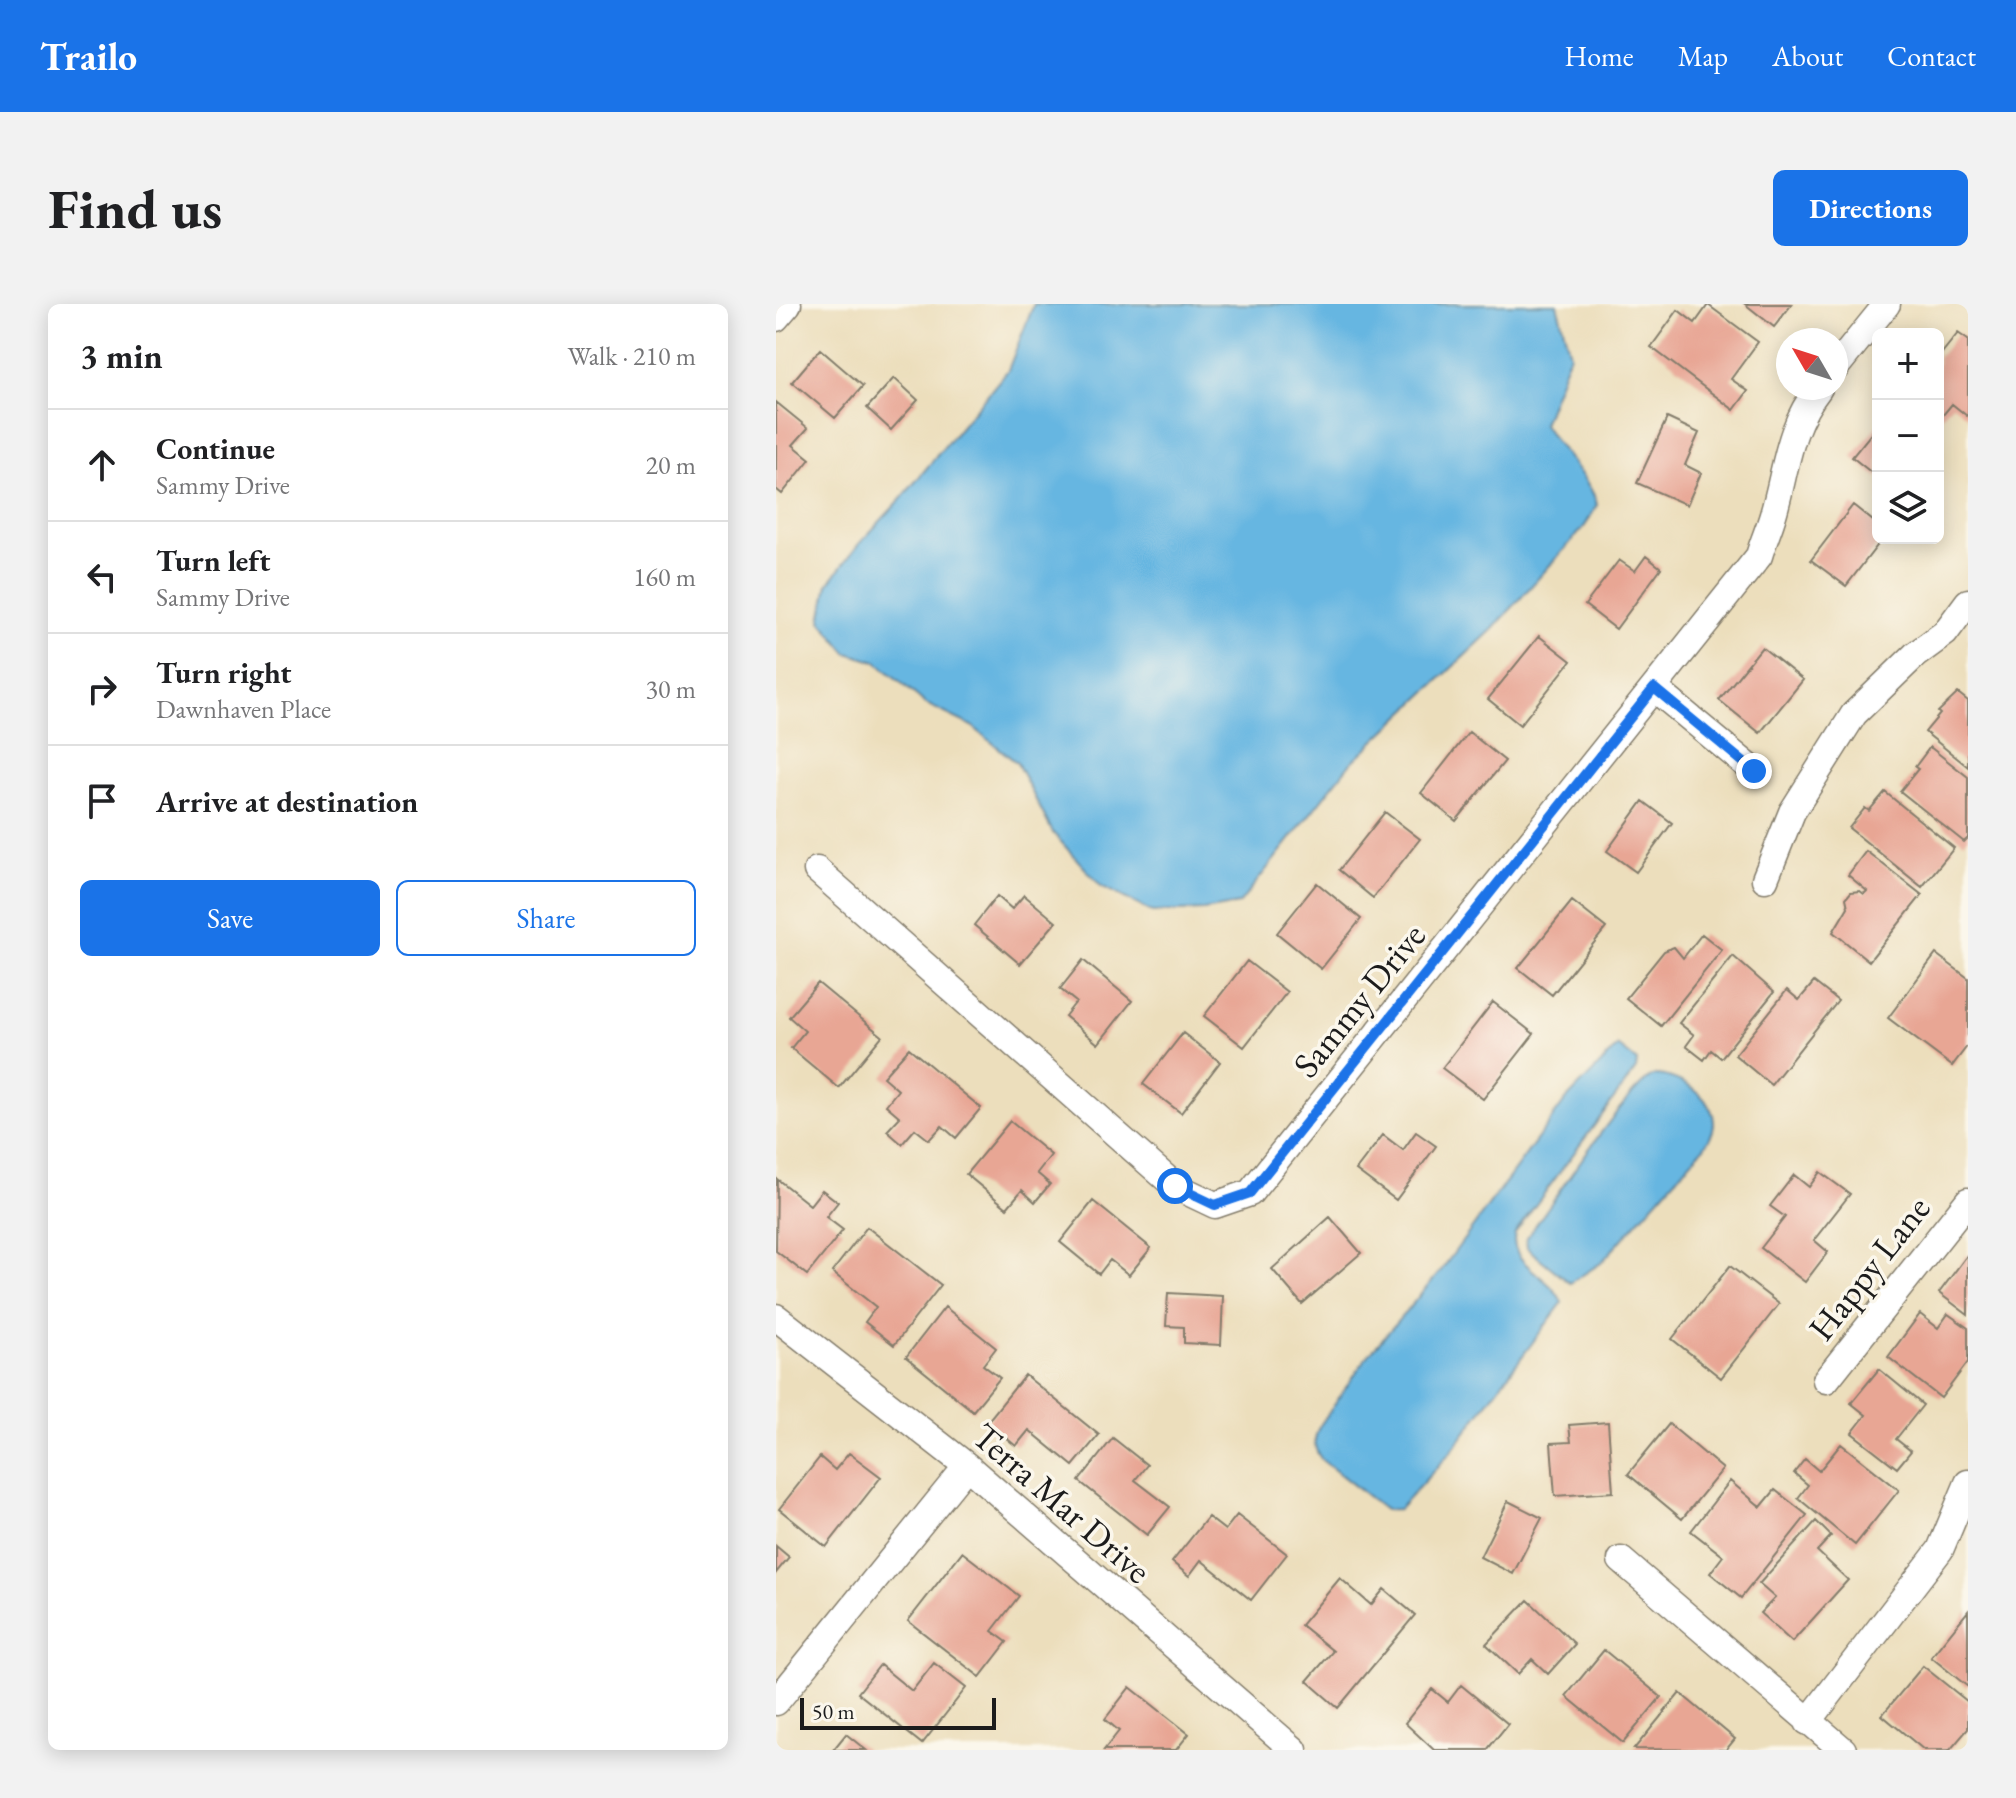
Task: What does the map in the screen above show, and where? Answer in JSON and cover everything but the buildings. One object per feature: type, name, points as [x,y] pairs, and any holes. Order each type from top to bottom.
[{"type":"street","points":[[776,318],[788,304]]},
{"type":"street","points":[[1848,352],[1887,304]]},
{"type":"street","name":"Sammy Drive","points":[[817,870],[1175,1186],[1215,1205],[1250,1193],[1759,556],[1774,513],[1792,436],[1810,400]]},
{"type":"street","points":[[1765,879],[1792,812],[1854,714],[1915,655],[1945,633],[1968,602]]},
{"type":"street","points":[[1654,688],[1754,771]]},
{"type":"street","name":"Happy Lane","points":[[1826,1380],[1968,1201]]},
{"type":"street","name":"Terra Mar Drive","points":[[776,1317],[967,1466],[1281,1746]]},
{"type":"street","points":[[776,1702],[967,1466]]},
{"type":"street","points":[[1808,1722],[1940,1550],[1968,1483]]},
{"type":"street","points":[[1621,1560],[1843,1750]]},
{"type":"water","points":[[1034,304],[1557,304],[1570,354],[1543,424],[1589,486],[1597,505],[1585,526],[1493,629],[1349,765],[1239,904],[1204,910],[1152,912],[1101,886],[1053,833],[1017,763],[972,726],[926,704],[877,662],[847,653],[821,621],[828,584],[1008,370]]},
{"type":"water","points":[[1618,1046],[1637,1061],[1636,1069],[1515,1233],[1514,1244],[1518,1254],[1550,1285],[1562,1303],[1450,1453],[1399,1509],[1385,1510],[1322,1460],[1315,1444],[1319,1427],[1366,1358],[1440,1272],[1565,1101]]},
{"type":"water","points":[[1655,1075],[1686,1084],[1704,1099],[1714,1119],[1712,1134],[1704,1147],[1601,1263],[1570,1283],[1527,1248],[1526,1238],[1626,1100]]},
{"type":"route","points":[[1175,1186],[1215,1205],[1250,1193],[1654,688],[1754,771]]}]
